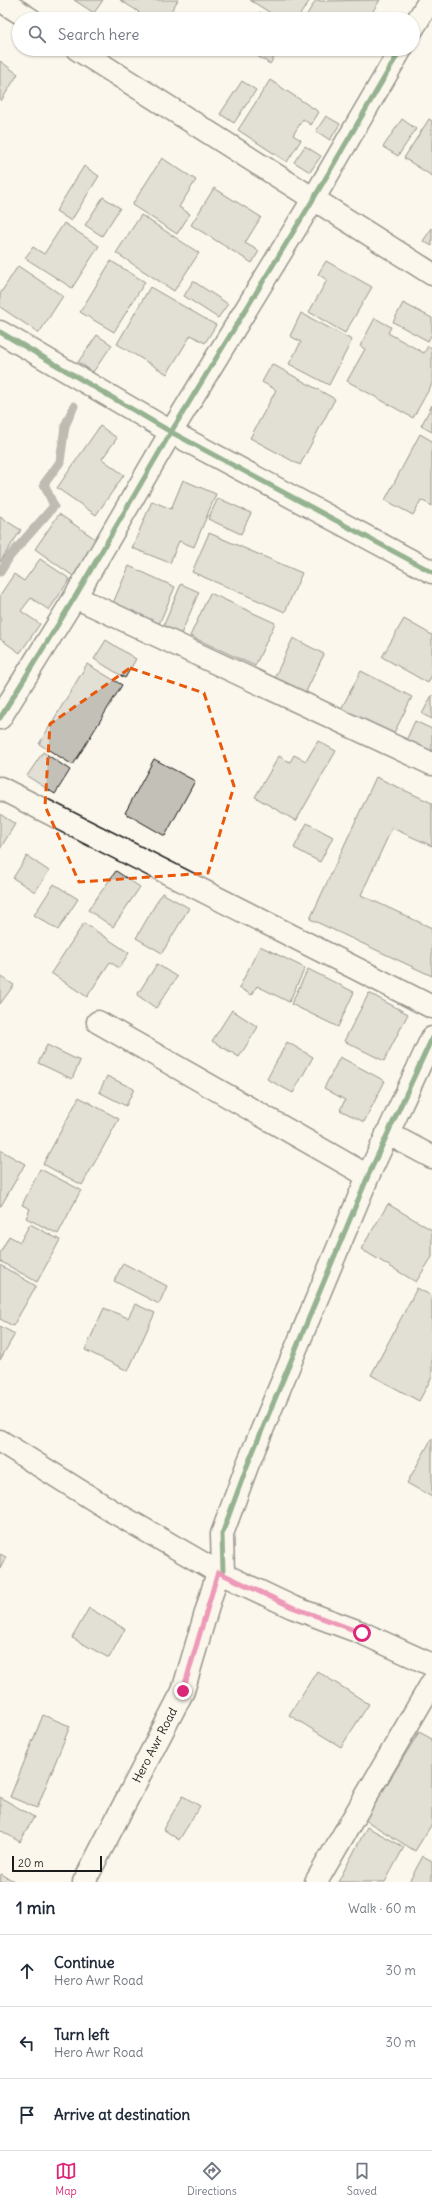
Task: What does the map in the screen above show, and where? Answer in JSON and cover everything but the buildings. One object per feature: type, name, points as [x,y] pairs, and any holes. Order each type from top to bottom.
[{"type":"street","points":[[0,0],[19,12]]},
{"type":"street","points":[[420,16],[430,0]]},
{"type":"street","points":[[88,56],[432,274]]},
{"type":"street","points":[[0,718],[75,597],[171,432],[314,198],[397,56]]},
{"type":"street","points":[[0,332],[171,432],[432,572]]},
{"type":"street","points":[[75,597],[432,764]]},
{"type":"street","points":[[0,788],[432,1007]]},
{"type":"street","points":[[98,1022],[368,1176]]},
{"type":"street","name":"Hero Awr Road","points":[[84,1882],[183,1691],[221,1573],[222,1534],[247,1466],[368,1176],[432,1038]]},
{"type":"street","points":[[387,1133],[432,1157]]},
{"type":"street","points":[[0,1441],[112,1511],[221,1573],[292,1607],[362,1633],[432,1665]]},
{"type":"street","points":[[316,1882],[432,1683]]},
{"type":"highlighted area","points":[[130,668],[204,693],[234,786],[208,873],[79,882],[45,806],[50,724]]},
{"type":"waterway","points":[[0,572],[10,556],[54,506],[44,484],[60,462],[65,426],[74,406]]},
{"type":"cycle path","points":[[0,718],[75,597],[171,432],[314,198],[397,56]]},
{"type":"cycle path","points":[[0,332],[171,432],[432,572]]},
{"type":"cycle path","points":[[223,1573],[222,1534],[247,1466],[368,1176],[432,1038]]},
{"type":"route","points":[[183,1691],[218,1572],[223,1573],[292,1607],[362,1633]]}]
